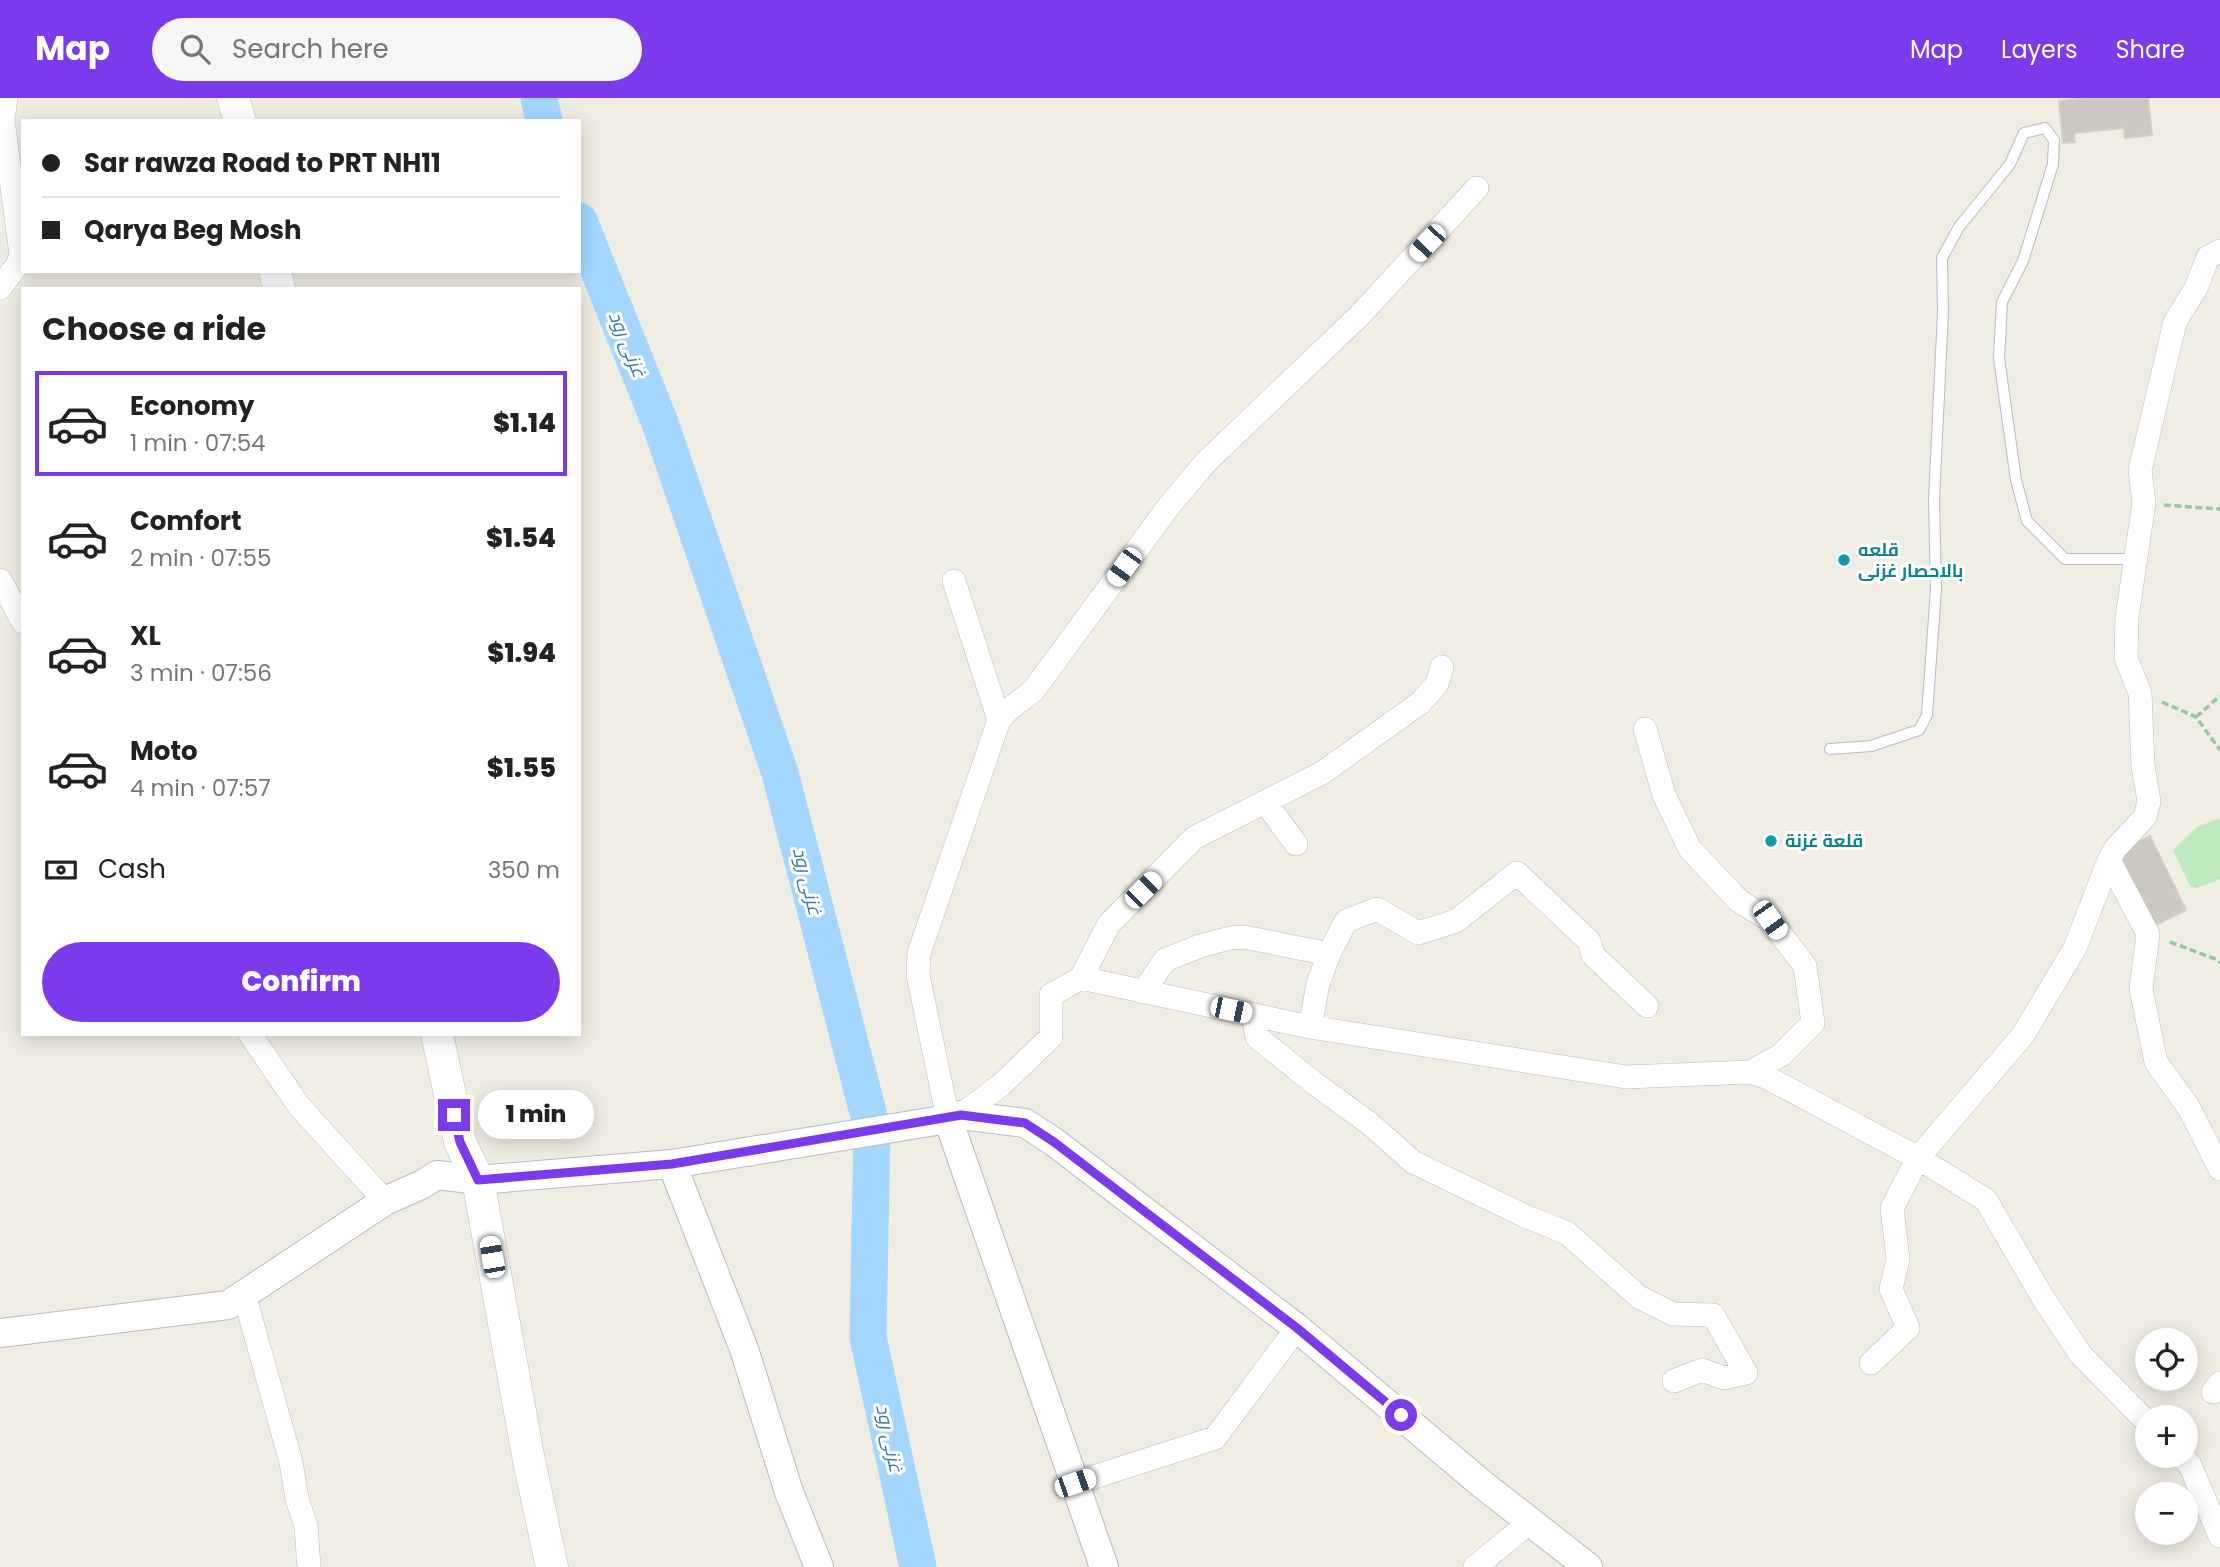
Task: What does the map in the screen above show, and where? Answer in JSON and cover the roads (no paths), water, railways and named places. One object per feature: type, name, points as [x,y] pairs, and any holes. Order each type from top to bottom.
[{"type":"main road","points":[[233,98],[239,119]]},
{"type":"main road","points":[[437,1036],[460,1142],[478,1180],[529,1461],[552,1567]]},
{"type":"street","points":[[0,288],[18,264],[21,254],[4,120],[7,98]]},
{"type":"street","points":[[1104,1567],[946,1118],[918,975],[919,953],[999,720],[1033,691],[1169,506],[1206,462],[1360,314],[1477,188]]},
{"type":"street","points":[[1871,1363],[1908,1328],[1891,1289],[1898,1259],[1892,1208],[1919,1158],[2023,1035],[2075,948],[2115,849],[2145,817],[2149,801],[2143,766],[2140,693],[2126,658],[2127,617],[2144,503],[2140,470],[2175,321],[2196,288],[2208,257],[2220,251]]},
{"type":"street","points":[[0,580],[21,618]]},
{"type":"street","points":[[954,581],[999,720]]},
{"type":"street","points":[[946,1118],[1001,1085],[1051,1037],[1051,995],[1081,978],[1109,924],[1194,838],[1322,773],[1420,703],[1437,684],[1442,667]]},
{"type":"street","points":[[1645,729],[1664,795],[1690,849],[1739,901],[1770,920],[1805,967],[1813,1023],[1781,1055],[1751,1072]]},
{"type":"street","points":[[1265,802],[1296,844]]},
{"type":"street","points":[[2109,860],[2148,934],[2141,989],[2156,1062],[2189,1108],[2220,1169]]},
{"type":"street","points":[[1310,1027],[1318,984],[1329,954],[1346,921],[1377,909],[1418,933],[1456,921],[1517,873],[1589,941],[1593,954],[1647,1006]]},
{"type":"street","points":[[1143,992],[1165,960],[1230,938],[1244,937],[1329,954]]},
{"type":"street","points":[[1081,978],[1310,1027],[1626,1077],[1751,1072],[1768,1078],[1919,1158],[1986,1200],[2043,1298],[2081,1355],[2135,1410]]},
{"type":"street","points":[[1253,1015],[1257,1037],[1369,1123],[1413,1162],[1525,1216],[1567,1233],[1639,1297],[1673,1314],[1713,1315],[1746,1373],[1724,1378],[1702,1370],[1674,1381]]},
{"type":"street","points":[[251,1036],[299,1107],[385,1201]]},
{"type":"street","points":[[0,1333],[228,1305],[385,1201],[437,1175],[478,1180],[672,1164],[946,1118],[1025,1123],[1054,1142],[1297,1328],[1588,1567]]},
{"type":"street","points":[[672,1164],[744,1349],[789,1492],[820,1567]]},
{"type":"street","points":[[244,1294],[291,1462],[297,1499],[306,1526],[309,1567]]},
{"type":"street","points":[[1075,1483],[1215,1438],[1297,1328]]},
{"type":"street","points":[[2191,1468],[2220,1535]]},
{"type":"street","points":[[1475,1567],[1530,1522]]},
{"type":"lane","points":[[1830,750],[1871,746],[1919,730],[1927,715],[1936,589],[1934,499],[1943,312],[1942,258],[1959,227],[2010,164],[2024,133],[2045,128],[2054,140],[2053,164],[2027,249],[2002,302],[1999,358],[2016,480],[2027,521],[2065,559],[2136,559]]},
{"type":"waterway","name":"غزنی رود","points":[[539,98],[544,119]]},
{"type":"waterway","name":"غزنی رود","points":[[581,226],[660,423],[780,773],[872,1128],[868,1337],[918,1567]]},
{"type":"place","name":"قلعه بالاحصار غزنی","points":[[1844,560]]},
{"type":"place","name":"قلعة غزنة","points":[[1771,841]]}]
